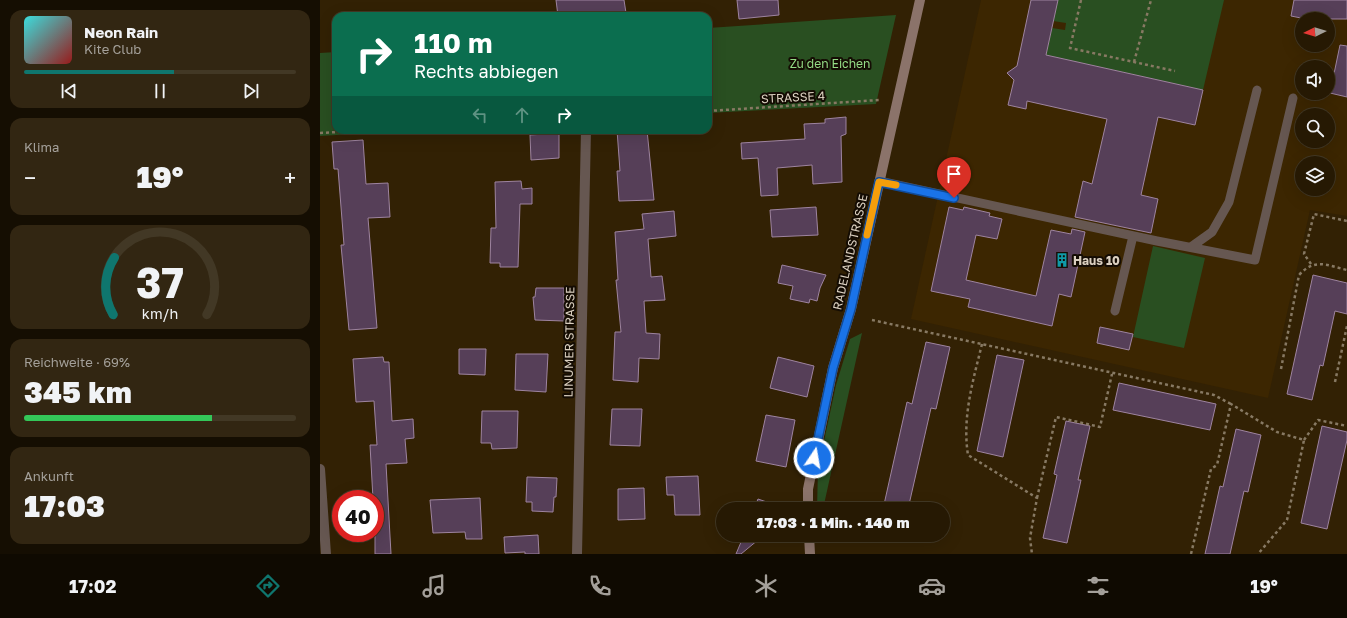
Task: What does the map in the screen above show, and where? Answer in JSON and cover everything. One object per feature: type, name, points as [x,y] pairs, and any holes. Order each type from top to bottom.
[{"type":"street","name":"RADELANDSTRASSE","points":[[808,502],[808,488],[833,368],[851,309],[920,0]]},
{"type":"street","name":"LINUMER STRASSE","points":[[578,554],[586,134]]},
{"type":"street","points":[[320,468],[326,554]]},
{"type":"street","points":[[809,542],[810,554]]},
{"type":"lane","points":[[1190,247],[1212,232],[1229,202],[1257,90]]},
{"type":"lane","points":[[879,182],[1133,236],[1256,260],[1293,98]]},
{"type":"lane","points":[[1115,311],[1133,236]]},
{"type":"path","points":[[1081,0],[1070,48],[1175,71]]},
{"type":"path","points":[[1134,62],[1151,0]]},
{"type":"path","name":"STRASSE 4","points":[[712,110],[879,100]]},
{"type":"path","points":[[320,133],[332,132]]},
{"type":"path","points":[[1311,264],[1304,254],[1314,214],[1347,221]]},
{"type":"path","points":[[1281,369],[1299,275],[1311,264],[1322,264],[1347,270]]},
{"type":"path","points":[[872,320],[1112,374],[1214,395],[1276,432],[1304,440]]},
{"type":"path","points":[[1335,382],[1347,326]]},
{"type":"path","points":[[982,344],[966,416],[965,436],[968,456],[1037,498]]},
{"type":"path","points":[[1032,554],[1030,538],[1037,498],[1056,417],[1100,427],[1112,374]]},
{"type":"path","points":[[1191,554],[1210,469],[1217,465],[1231,404]]},
{"type":"path","points":[[1258,554],[1287,520],[1304,440],[1318,420],[1347,426]]},
{"type":"shaded area","points":[[981,0],[1347,0],[1347,216],[1310,210],[1268,398],[911,319]]},
{"type":"green space","points":[[1058,0],[1224,0],[1203,90],[1046,55],[1052,28],[1065,30],[1066,23],[1053,21]]},
{"type":"green space","name":"Zu den Eichen","points":[[896,15],[876,104],[712,113],[712,28]]},
{"type":"green space","points":[[332,52],[332,134],[353,134],[320,136],[320,53]]},
{"type":"green space","points":[[1153,246],[1205,258],[1184,348],[1133,337]]},
{"type":"green space","points":[[862,333],[825,502],[817,502],[818,469],[836,385],[850,339]]},
{"type":"building","points":[[556,0],[624,0],[626,12],[604,12],[558,12]]},
{"type":"building","points":[[737,0],[778,0],[779,15],[739,19]]},
{"type":"building","points":[[1031,0],[1058,0],[1046,55],[1203,90],[1195,125],[1158,117],[1141,195],[1158,199],[1151,233],[1075,217],[1083,181],[1092,184],[1107,119],[1027,101],[1026,109],[1008,105],[1014,80],[1007,73],[1017,66]]},
{"type":"building","points":[[1294,0],[1347,0],[1347,19],[1335,19],[1335,12],[1295,12],[1295,17],[1291,16]]},
{"type":"building","points":[[1340,45],[1347,46],[1347,97],[1335,94],[1335,69]]},
{"type":"building","points":[[846,117],[846,134],[841,136],[842,182],[813,184],[812,165],[777,168],[778,195],[761,196],[758,158],[742,159],[741,143],[805,139],[804,124],[825,123],[825,119]]},
{"type":"building","points":[[559,134],[559,158],[531,160],[530,135]]},
{"type":"building","points":[[617,134],[647,134],[654,200],[619,201],[617,171],[620,171]]},
{"type":"building","points":[[363,140],[366,184],[388,183],[390,217],[368,218],[377,328],[349,330],[341,245],[344,245],[338,169],[334,169],[332,142]]},
{"type":"building","points":[[521,181],[522,189],[532,188],[532,204],[520,204],[518,267],[500,267],[500,263],[490,263],[491,228],[496,228],[495,182]]},
{"type":"building","points":[[816,207],[818,235],[772,237],[770,210]]},
{"type":"building","name":"Haus 10","points":[[949,207],[963,210],[964,207],[990,213],[989,216],[1002,219],[997,239],[976,235],[966,280],[1036,296],[1051,230],[1071,234],[1072,229],[1085,232],[1071,297],[1059,294],[1052,326],[968,307],[970,299],[931,291]]},
{"type":"building","points":[[674,211],[676,236],[648,239],[651,277],[662,276],[665,300],[644,301],[646,333],[660,334],[659,359],[639,358],[638,382],[613,380],[615,332],[621,332],[616,280],[618,280],[615,232],[644,229],[642,214]]},
{"type":"building","points":[[782,265],[826,275],[820,288],[817,301],[810,299],[809,303],[790,299],[793,286],[778,283]]},
{"type":"building","points":[[1313,275],[1347,283],[1347,314],[1335,311],[1323,366],[1320,365],[1312,400],[1287,394]]},
{"type":"building","points":[[536,288],[564,288],[564,321],[535,320],[533,297],[535,297]]},
{"type":"building","points":[[1100,327],[1133,334],[1129,350],[1097,343]]},
{"type":"building","points":[[926,342],[950,347],[936,409],[931,408],[910,502],[885,502],[907,402],[912,404]]},
{"type":"building","points":[[459,349],[486,349],[485,375],[459,374]]},
{"type":"building","points":[[516,354],[548,354],[546,392],[515,390]]},
{"type":"building","points":[[997,355],[1024,360],[1003,457],[977,451]]},
{"type":"building","points":[[383,357],[384,362],[389,362],[392,421],[413,419],[414,438],[405,439],[407,463],[386,464],[391,554],[375,554],[375,542],[384,542],[384,490],[372,490],[370,445],[377,445],[374,401],[356,402],[353,359]]},
{"type":"building","points":[[778,357],[814,366],[807,397],[770,388]]},
{"type":"building","points":[[1119,383],[1216,404],[1210,430],[1113,410]]},
{"type":"building","points":[[612,409],[642,409],[640,446],[610,445]]},
{"type":"building","points":[[482,411],[518,411],[517,448],[492,449],[491,443],[481,443]]},
{"type":"building","points":[[766,415],[795,420],[786,467],[756,461]]},
{"type":"building","points":[[1066,421],[1090,426],[1078,480],[1081,480],[1067,543],[1043,538],[1057,475],[1054,474]]},
{"type":"building","points":[[1322,426],[1347,432],[1347,440],[1327,529],[1301,523]]},
{"type":"building","points":[[1236,429],[1261,435],[1248,492],[1244,491],[1230,554],[1205,554],[1220,486],[1223,487]]},
{"type":"building","points":[[698,476],[700,515],[675,515],[674,495],[667,495],[666,477]]},
{"type":"building","points":[[527,477],[557,478],[556,497],[554,497],[553,512],[532,511],[532,502],[526,502]]},
{"type":"building","points":[[644,488],[645,519],[618,520],[618,489]]},
{"type":"building","points":[[480,498],[482,539],[466,539],[465,532],[433,533],[430,500]]},
{"type":"building","points":[[758,499],[767,502],[757,502]]},
{"type":"building","points":[[538,535],[539,554],[525,554],[525,552],[505,553],[504,537]]},
{"type":"building","points":[[741,542],[756,542],[741,554],[736,554]]},
{"type":"slow traffic","points":[[867,235],[879,182],[896,185]]},
{"type":"place","name":"Haus 10","points":[[1062,260]]},
{"type":"route","points":[[814,458],[833,368],[851,309],[879,182],[954,198]]}]
